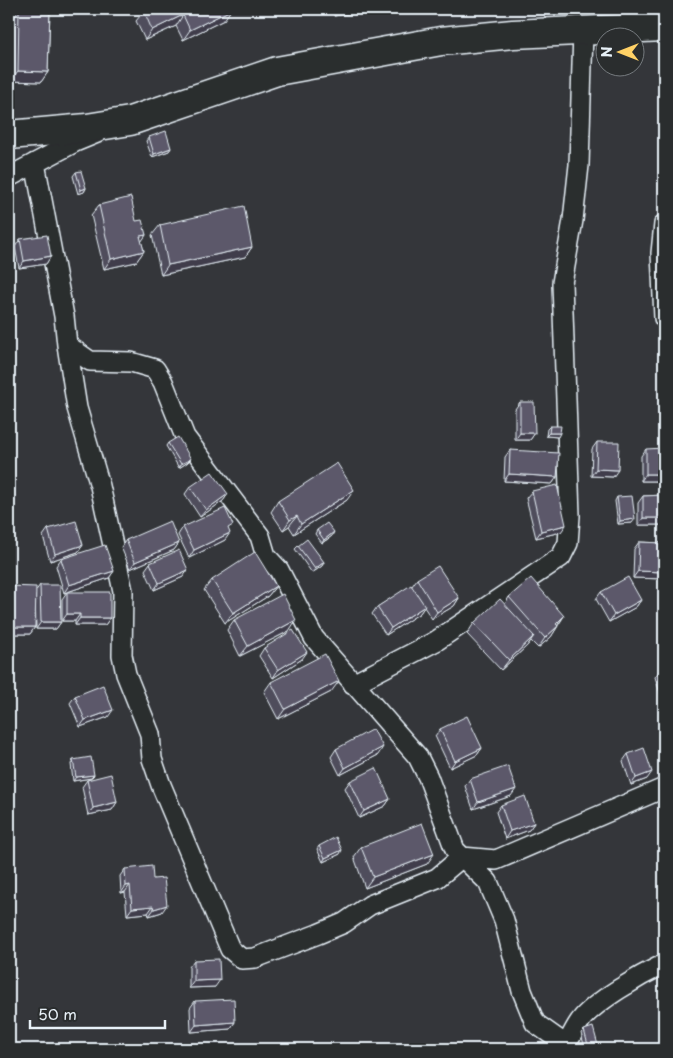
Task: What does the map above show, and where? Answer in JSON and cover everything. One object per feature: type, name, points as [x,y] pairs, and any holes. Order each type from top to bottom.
[{"type":"main road","points":[[9,135],[87,128],[130,121],[277,71],[441,41],[513,34],[664,27]]},
{"type":"street","points":[[353,684],[436,641],[561,557],[568,543],[570,516],[562,283],[573,220],[579,165],[583,32]]},
{"type":"street","points":[[9,177],[75,142],[130,121]]},
{"type":"street","points":[[35,163],[64,316],[77,408],[100,486],[123,591],[122,655],[126,674],[150,734],[152,759],[161,785],[230,950],[242,959],[255,958],[344,923],[370,905],[437,878],[462,857],[496,860],[664,788]]},
{"type":"street","points":[[664,224],[661,254],[664,318]]},
{"type":"street","points":[[67,345],[90,361],[131,362],[155,369],[163,382],[185,436],[260,536],[266,556],[279,570],[314,638],[418,757],[428,776],[455,850],[488,882],[504,920],[522,991],[535,1023],[566,1045],[581,1020],[594,1009],[642,974],[664,964]]},
{"type":"building","points":[[19,9],[50,9],[48,72],[18,71]]},
{"type":"building","points":[[147,9],[231,10],[190,30],[183,15],[152,30],[144,11]]},
{"type":"building","points":[[166,131],[171,148],[154,154],[149,137]]},
{"type":"building","points":[[81,171],[86,188],[81,190],[76,172]]},
{"type":"building","points":[[131,197],[136,221],[142,220],[146,235],[140,236],[144,251],[111,259],[99,205]]},
{"type":"building","points":[[244,206],[252,247],[168,265],[160,225]]},
{"type":"building","points":[[47,235],[51,256],[24,261],[20,239]]},
{"type":"building","points":[[520,402],[534,402],[535,433],[520,433]]},
{"type":"building","points":[[550,426],[561,426],[560,433],[549,433]]},
{"type":"building","points":[[178,437],[191,459],[181,464],[168,443]]},
{"type":"building","points":[[597,442],[619,442],[618,470],[596,469]]},
{"type":"building","points":[[664,448],[664,474],[646,474],[646,449]]},
{"type":"building","points":[[510,450],[559,453],[557,477],[509,474]]},
{"type":"building","points":[[337,463],[354,490],[301,524],[297,516],[290,520],[278,501]]},
{"type":"building","points":[[212,472],[228,494],[206,510],[190,487]]},
{"type":"building","points":[[557,485],[566,525],[541,531],[532,491]]},
{"type":"building","points":[[664,495],[664,518],[643,518],[643,496]]},
{"type":"building","points":[[632,496],[635,519],[620,521],[617,497]]},
{"type":"building","points":[[225,508],[233,525],[228,528],[230,533],[194,550],[183,527]]},
{"type":"building","points":[[76,521],[83,545],[55,554],[48,529]]},
{"type":"building","points":[[170,521],[179,543],[135,562],[126,540]]},
{"type":"building","points":[[327,523],[334,532],[324,540],[317,530]]},
{"type":"building","points":[[307,539],[324,562],[315,569],[298,546]]},
{"type":"building","points":[[639,542],[664,543],[664,572],[638,571]]},
{"type":"building","points":[[105,545],[114,571],[69,585],[61,559]]},
{"type":"building","points":[[179,550],[188,570],[159,583],[150,563]]},
{"type":"building","points":[[255,552],[276,586],[233,613],[212,580]]},
{"type":"building","points":[[438,566],[459,598],[437,612],[417,579]]},
{"type":"building","points":[[628,577],[641,600],[614,615],[601,592]]},
{"type":"building","points":[[531,578],[564,616],[556,624],[558,626],[545,638],[509,597]]},
{"type":"building","points":[[40,585],[60,585],[61,622],[41,622]]},
{"type":"building","points":[[411,585],[425,606],[391,628],[377,607]]},
{"type":"building","points":[[9,586],[36,587],[35,627],[9,627]]},
{"type":"building","points":[[67,592],[110,592],[110,618],[80,618],[80,614],[67,614]]},
{"type":"building","points":[[283,594],[296,620],[248,646],[234,620]]},
{"type":"building","points":[[500,599],[534,636],[509,660],[474,623]]},
{"type":"building","points":[[293,630],[307,652],[278,670],[264,648]]},
{"type":"building","points":[[325,654],[339,681],[285,709],[271,682]]},
{"type":"building","points":[[664,668],[664,684],[660,670]]},
{"type":"building","points":[[103,685],[113,710],[85,720],[75,696]]},
{"type":"building","points":[[467,716],[482,748],[455,761],[440,729]]},
{"type":"building","points":[[373,729],[383,747],[345,768],[336,749]]},
{"type":"building","points":[[644,748],[652,772],[636,778],[628,754]]},
{"type":"building","points":[[91,757],[94,775],[76,777],[73,760]]},
{"type":"building","points":[[508,766],[516,789],[478,802],[470,779]]},
{"type":"building","points":[[376,768],[390,799],[364,811],[350,781]]},
{"type":"building","points":[[111,774],[117,802],[93,808],[87,780]]},
{"type":"building","points":[[525,796],[534,823],[510,831],[501,805]]},
{"type":"building","points":[[422,823],[434,854],[373,877],[361,847]]},
{"type":"building","points":[[336,837],[342,850],[325,858],[319,846]]},
{"type":"building","points":[[152,866],[153,879],[164,878],[167,905],[154,909],[153,906],[132,908],[130,885],[126,886],[125,869]]},
{"type":"building","points":[[219,959],[220,980],[194,981],[194,960]]},
{"type":"building","points":[[234,999],[235,1022],[196,1025],[195,1001]]},
{"type":"building","points":[[593,1027],[599,1049],[589,1049],[584,1030]]}]
